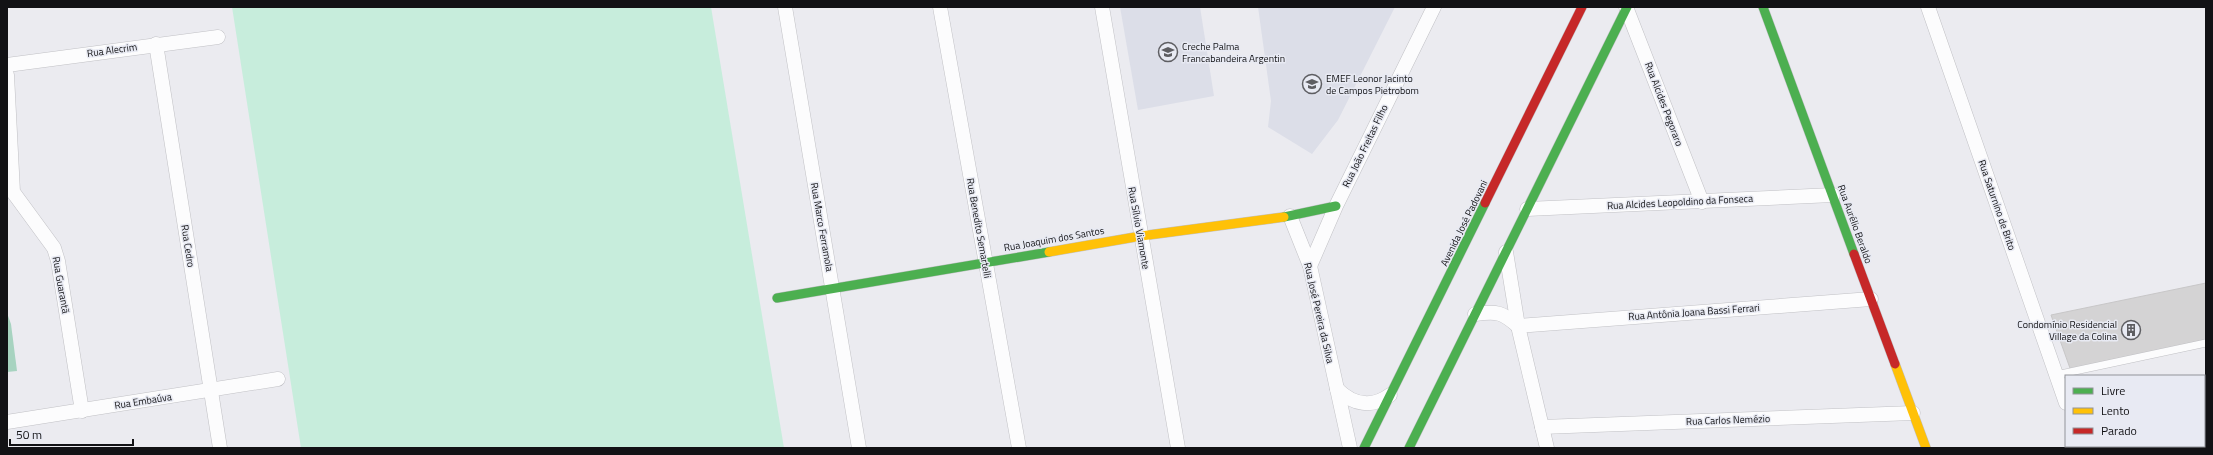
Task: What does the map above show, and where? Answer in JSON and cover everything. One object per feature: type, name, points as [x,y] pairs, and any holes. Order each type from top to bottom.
[{"type":"street","name":"Rua Marco Ferramola","points":[[785,7],[859,448]]},
{"type":"street","name":"Rua Benedito Semartelli","points":[[940,7],[1019,448]]},
{"type":"street","name":"Rua Sílvio Viamonte","points":[[1102,7],[1178,448]]},
{"type":"street","name":"Rua João Freitas Filho","points":[[1310,266],[1336,206],[1434,7]]},
{"type":"street","name":"Avenida José Padovani","points":[[1364,448],[1582,7]]},
{"type":"street","points":[[1409,448],[1626,7]]},
{"type":"street","name":"Rua Alcides Pegoraro","points":[[1626,7],[1702,202]]},
{"type":"street","name":"Rua Aurélio Beraldo","points":[[1763,7],[1926,448]]},
{"type":"street","name":"Rua Saturnino de Brito","points":[[1928,7],[2065,400]]},
{"type":"street","name":"Rua Alecrim","points":[[7,65],[156,44],[218,37]]},
{"type":"street","name":"Rua Cedro","points":[[156,44],[212,389],[220,448]]},
{"type":"street","name":"Rua Guarantã","points":[[7,75],[13,192],[54,248],[58,261],[82,411]]},
{"type":"street","name":"Rua Alcides Leopoldino da Fonseca","points":[[1527,209],[1833,195]]},
{"type":"street","name":"Rua Joaquim dos Santos","points":[[777,298],[1141,236],[1290,216],[1336,206]]},
{"type":"street","name":"Rua José Pereira da Silva","points":[[1290,216],[1310,266],[1350,448]]},
{"type":"street","points":[[1506,252],[1518,326],[1547,448]]},
{"type":"street","name":"Rua Antônia Joana Bassi Ferrari","points":[[1518,326],[1871,299]]},
{"type":"street","points":[[1475,314],[1499,312],[1506,315],[1518,326]]},
{"type":"street","name":"Rua Embaúva","points":[[7,422],[278,379]]},
{"type":"street","points":[[1337,389],[1343,396],[1360,403],[1376,403],[1390,395]]},
{"type":"street","name":"Rua Carlos Nemézio","points":[[1542,427],[1914,414]]},
{"type":"lane","points":[[2056,374],[2206,344]]},
{"type":"shaded area","name":"Creche Palma Francabandeira Argentin","points":[[1120,7],[1200,7],[1214,96],[1138,110]]},
{"type":"shaded area","name":"EMEF Leonor Jacinto de Campos Pietrobom","points":[[1258,7],[1395,7],[1338,120],[1312,154],[1268,127],[1271,101]]},
{"type":"green space","points":[[232,7],[711,7],[784,448],[301,448]]},
{"type":"green space","points":[[7,313],[11,324],[17,371],[7,372]]},
{"type":"building","name":"Condomínio Residencial Village da Colina","points":[[2206,283],[2206,345],[2071,371],[2051,315]]},
{"type":"traffic: fast","points":[[1409,448],[1627,7]]},
{"type":"traffic: fast","points":[[1763,7],[1854,254]]},
{"type":"traffic: fast","points":[[1364,448],[1485,203]]},
{"type":"traffic: fast","points":[[1284,217],[1336,206]]},
{"type":"traffic: fast","points":[[777,298],[1049,252]]},
{"type":"traffic: slow","points":[[1049,252],[1141,236],[1284,217]]},
{"type":"traffic: slow","points":[[1895,364],[1926,448]]},
{"type":"traffic: jam","points":[[1485,203],[1582,7]]},
{"type":"traffic: jam","points":[[1854,254],[1895,364]]},
{"type":"place","name":"Creche Palma Francabandeira Argentin","points":[[1168,52]]},
{"type":"place","name":"EMEF Leonor Jacinto de Campos Pietrobom","points":[[1312,84]]},
{"type":"place","name":"Condomínio Residencial Village da Colina","points":[[2131,330]]}]
